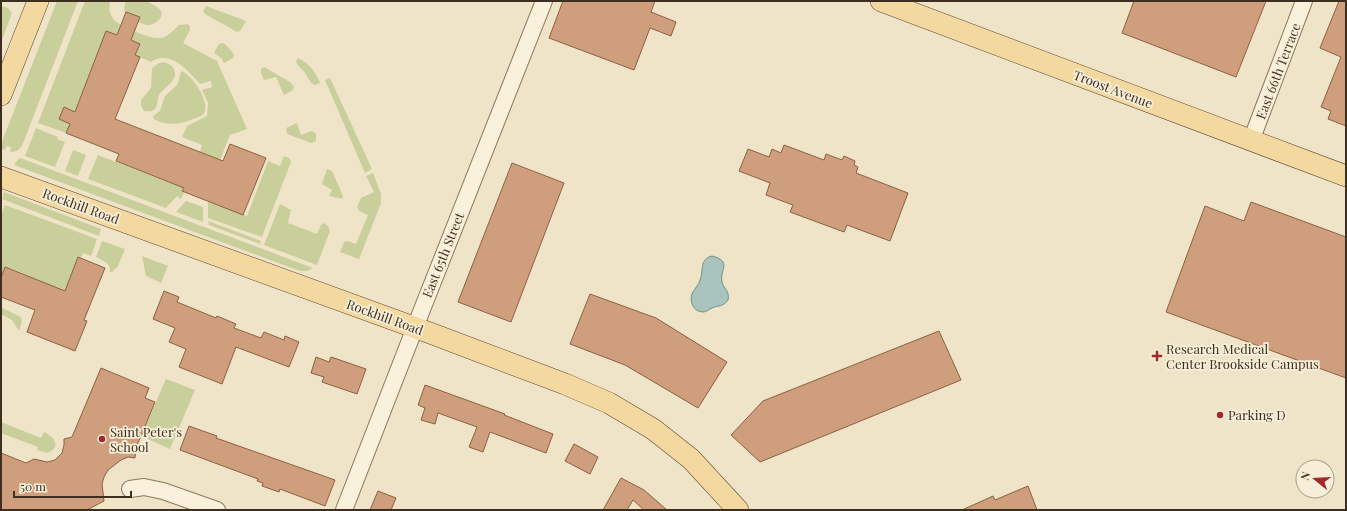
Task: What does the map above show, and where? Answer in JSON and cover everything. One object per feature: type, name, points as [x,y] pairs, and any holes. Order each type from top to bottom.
[{"type":"main road","points":[[1,95],[38,1]]},
{"type":"main road","name":"Troost Avenue","points":[[881,1],[1346,176]]},
{"type":"main road","name":"Rockhill Road","points":[[1,177],[415,328],[565,384],[609,403],[653,429],[691,459],[738,510]]},
{"type":"street","name":"East 65th Street","points":[[344,510],[544,1]]},
{"type":"street","name":"East 66th Terrace","points":[[1251,141],[1304,1]]},
{"type":"street","points":[[130,489],[144,487],[163,491],[217,510]]},
{"type":"green space","points":[[57,1],[78,1],[22,146],[17,151],[10,152],[11,147],[7,146],[5,150],[1,149],[3,139]]},
{"type":"green space","points":[[85,1],[110,1],[109,9],[111,15],[121,25],[117,35],[106,31],[75,112],[64,108],[59,119],[70,124],[66,133],[38,123]]},
{"type":"green space","points":[[126,1],[145,1],[157,7],[162,13],[161,16],[157,22],[150,25],[141,23],[127,15],[124,8]]},
{"type":"green space","points":[[1,6],[8,8],[12,13],[1,43]]},
{"type":"green space","points":[[206,6],[246,21],[240,31],[237,32],[205,14],[203,11]]},
{"type":"green space","points":[[188,24],[190,30],[183,43],[217,61],[247,129],[230,135],[220,160],[200,152],[202,145],[182,137],[187,126],[207,116],[208,103],[202,90],[212,87],[211,81],[200,84],[184,67],[171,60],[165,58],[151,62],[135,55],[140,44],[131,40],[134,31],[147,36],[161,38],[165,37],[179,25]]},
{"type":"green space","points":[[223,43],[234,54],[233,58],[224,63],[221,58],[214,53],[219,44]]},
{"type":"green space","points":[[298,58],[312,68],[320,83],[315,85],[311,83],[297,64],[296,61]]},
{"type":"green space","points":[[164,62],[170,64],[174,69],[175,73],[173,80],[159,95],[155,109],[152,111],[144,111],[141,106],[141,100],[151,88],[152,68],[159,63]]},
{"type":"green space","points":[[264,67],[290,82],[294,87],[293,90],[284,95],[276,77],[264,80],[261,69]]},
{"type":"green space","points":[[181,71],[190,77],[202,94],[206,106],[205,111],[201,116],[185,122],[169,124],[159,122],[154,119],[153,116],[160,111],[165,96],[178,83]]},
{"type":"green space","points":[[330,78],[372,169],[365,173],[325,80]]},
{"type":"green space","points":[[297,123],[301,135],[312,131],[316,134],[316,141],[311,143],[287,134],[286,128]]},
{"type":"green space","points":[[36,128],[58,137],[57,139],[65,142],[55,167],[25,156]]},
{"type":"green space","points":[[73,150],[86,155],[78,176],[65,171]]},
{"type":"green space","points":[[98,155],[183,188],[182,192],[184,192],[181,199],[177,196],[166,208],[88,179]]},
{"type":"green space","points":[[284,156],[289,158],[291,162],[262,237],[208,218],[208,202],[247,216],[268,161],[280,166]]},
{"type":"green space","points":[[19,158],[313,268],[307,271],[300,271],[14,165]]},
{"type":"green space","points":[[327,169],[332,171],[343,196],[342,199],[329,196],[332,190],[322,184]]},
{"type":"green space","points":[[373,173],[381,194],[381,203],[359,259],[340,252],[344,242],[348,241],[356,244],[368,215],[359,211],[357,207],[361,198],[374,192],[366,176]]},
{"type":"green space","points":[[4,192],[101,229],[99,236],[2,199]]},
{"type":"green space","points":[[186,201],[203,207],[203,222],[176,212]]},
{"type":"green space","points":[[280,204],[291,210],[288,223],[317,234],[323,223],[328,226],[330,231],[317,265],[264,245]]},
{"type":"green space","points":[[5,205],[97,239],[91,256],[83,253],[81,258],[78,257],[65,291],[6,267],[1,278],[1,216]]},
{"type":"green space","points":[[208,221],[261,241],[260,244],[209,225]]},
{"type":"green space","points":[[102,241],[125,249],[118,266],[112,272],[110,272],[108,264],[96,257]]},
{"type":"green space","points":[[142,256],[168,266],[161,283],[146,276]]},
{"type":"green space","points":[[2,308],[21,317],[22,322],[19,331],[12,320],[1,314]]},
{"type":"green space","points":[[166,379],[195,390],[170,449],[141,436]]},
{"type":"green space","points":[[1,422],[41,438],[44,432],[54,440],[56,445],[52,451],[47,453],[37,450],[38,447],[1,433]]},
{"type":"water","points":[[712,256],[718,258],[724,264],[722,282],[728,292],[728,300],[723,305],[712,308],[706,312],[700,312],[693,306],[691,297],[701,277],[705,260]]},
{"type":"building","points":[[563,1],[655,1],[651,12],[676,22],[671,36],[650,28],[634,70],[549,38]]},
{"type":"building","points":[[1134,1],[1266,1],[1236,77],[1122,33]]},
{"type":"building","points":[[1339,1],[1346,1],[1346,126],[1328,119],[1331,111],[1321,107],[1341,57],[1320,48]]},
{"type":"building","points":[[126,12],[140,17],[131,40],[140,44],[135,55],[140,57],[115,119],[223,161],[230,144],[266,158],[243,215],[182,191],[184,188],[116,161],[119,154],[66,133],[70,124],[59,119],[64,107],[75,112],[106,31],[117,35]]},
{"type":"building","points":[[784,145],[824,160],[826,154],[842,160],[844,156],[855,161],[854,165],[858,167],[856,173],[908,193],[890,241],[847,225],[844,232],[790,212],[793,205],[766,195],[770,183],[739,171],[748,149],[769,157],[772,149],[781,153]]},
{"type":"building","points":[[512,163],[564,183],[511,322],[458,302]]},
{"type":"building","points":[[1251,202],[1346,237],[1346,378],[1166,312],[1205,206],[1244,221]]},
{"type":"building","points":[[78,257],[105,268],[84,320],[87,321],[75,351],[27,332],[35,310],[1,297],[1,278],[5,267],[65,291]]},
{"type":"building","points":[[164,291],[179,297],[177,302],[216,318],[217,316],[236,324],[234,328],[261,338],[264,332],[284,340],[285,336],[299,342],[289,367],[236,347],[222,384],[179,367],[186,349],[169,342],[175,328],[153,319]]},
{"type":"building","points":[[590,294],[656,318],[727,362],[698,408],[625,365],[570,344]]},
{"type":"building","points":[[939,331],[961,380],[760,462],[731,435],[763,401]]},
{"type":"building","points":[[316,357],[329,362],[331,357],[366,369],[357,394],[322,382],[324,377],[311,373]]},
{"type":"building","name":"Saint Peter's School","points":[[101,368],[149,388],[145,398],[155,402],[136,448],[135,458],[128,457],[121,460],[108,470],[102,484],[104,501],[87,510],[1,510],[1,453],[26,463],[34,459],[47,462],[55,460],[62,453],[64,439],[72,437]]},
{"type":"building","points":[[425,385],[505,414],[504,415],[553,434],[546,453],[490,432],[483,452],[469,447],[477,427],[438,413],[435,424],[421,420],[425,408],[418,405]]},
{"type":"building","points":[[189,426],[217,436],[216,438],[335,480],[325,506],[280,489],[279,492],[262,486],[263,483],[257,481],[258,479],[180,450]]},
{"type":"building","points":[[574,444],[598,457],[590,474],[565,461]]},
{"type":"building","points":[[621,478],[644,490],[667,510],[644,510],[633,500],[627,510],[603,510]]},
{"type":"building","points":[[1028,486],[1037,510],[962,510],[993,496],[995,500]]},
{"type":"building","points":[[378,491],[396,498],[391,510],[370,510]]},
{"type":"place","name":"Research Medical Center Brookside Campus","points":[[1157,356]]},
{"type":"place","name":"Parking D","points":[[1220,415]]},
{"type":"place","name":"Saint Peter's School","points":[[102,439]]}]
